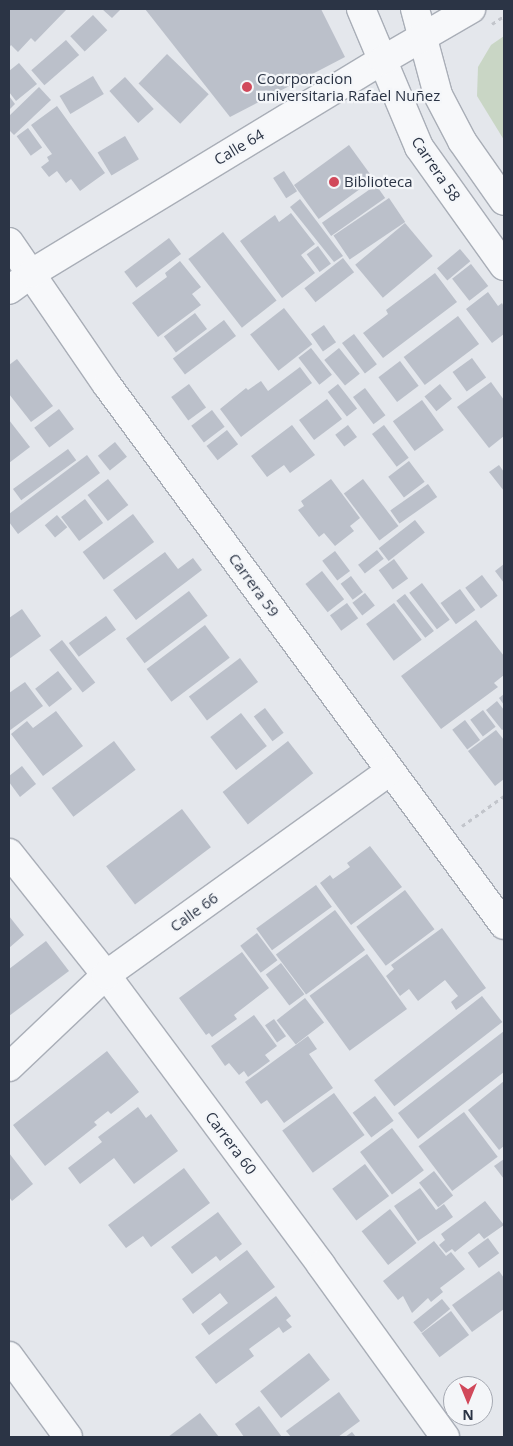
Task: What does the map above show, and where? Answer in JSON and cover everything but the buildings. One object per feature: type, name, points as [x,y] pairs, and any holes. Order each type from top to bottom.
[{"type":"street","name":"Carrera 58","points":[[361,9],[418,147],[504,266]]},
{"type":"street","points":[[415,9],[438,95],[462,141],[504,201]]},
{"type":"street","name":"Calle 64","points":[[9,290],[32,273],[383,60],[422,39],[479,18]]},
{"type":"street","name":"Carrera 59","points":[[9,242],[107,385],[504,925]]},
{"type":"street","name":"Calle 66","points":[[9,1067],[106,975],[390,771]]},
{"type":"street","name":"Carrera 60","points":[[9,853],[106,975],[321,1265],[445,1437]]},
{"type":"street","points":[[9,1356],[68,1437]]},
{"type":"path","points":[[479,18],[504,16]]},
{"type":"path","points":[[442,840],[504,796]]},
{"type":"green space","points":[[504,36],[504,140],[477,96],[478,67],[491,45]]},
{"type":"place","name":"Coorporacion universitaria Rafael Nuñez","points":[[247,87]]},
{"type":"place","name":"Biblioteca","points":[[334,182]]}]
